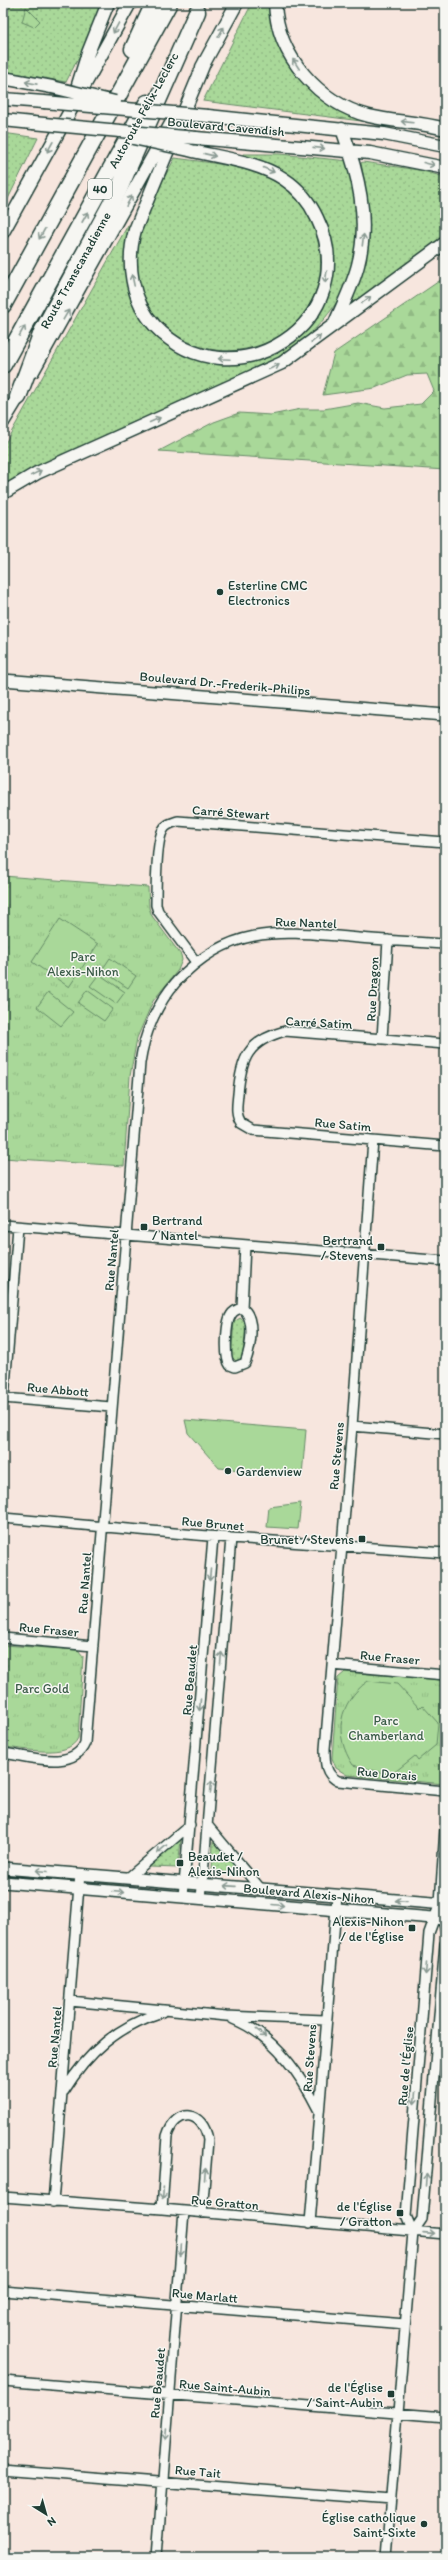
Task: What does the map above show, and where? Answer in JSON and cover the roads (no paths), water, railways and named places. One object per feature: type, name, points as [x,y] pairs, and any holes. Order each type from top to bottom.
[{"type":"highway","points":[[81,163],[154,3]]},
{"type":"highway","name":"40","points":[[3,305],[169,3]]},
{"type":"highway","points":[[18,397],[42,332],[120,189],[199,7]]},
{"type":"highway","name":"Autoroute Félix-Leclerc","points":[[3,365],[199,7]]},
{"type":"main road","points":[[69,113],[88,53],[108,3]]},
{"type":"main road","points":[[3,232],[130,3]]},
{"type":"main road","name":"Route Transcanadienne","points":[[3,422],[77,296],[238,3]]},
{"type":"main road","points":[[275,3],[282,34],[293,59],[309,80],[326,95],[346,107],[369,116],[445,129]]},
{"type":"main road","points":[[83,127],[189,150],[252,165],[274,173],[301,193],[321,225],[327,260],[324,286],[320,298],[301,328],[283,342],[263,353],[243,358],[220,359],[196,354],[176,344],[160,331],[144,312],[131,276],[131,252],[135,230],[205,61]]},
{"type":"main road","points":[[3,78],[52,87],[155,112]]},
{"type":"main road","name":"Boulevard Cavendish","points":[[3,98],[342,129],[402,136],[445,146]]},
{"type":"main road","name":"Boulevard Cavendish","points":[[3,120],[350,151],[405,158],[445,168]]},
{"type":"main road","points":[[335,324],[358,267],[364,232],[361,197],[350,151],[342,129]]},
{"type":"main road","points":[[3,493],[37,472],[282,363],[445,243]]},
{"type":"street","name":"Boulevard Dr.-Frederik-Philips","points":[[3,680],[445,715]]},
{"type":"street","name":"Carré Stewart","points":[[196,962],[158,911],[156,905],[160,838],[166,826],[172,823],[178,821],[445,842]]},
{"type":"street","name":"Rue Nantel","points":[[3,1753],[62,1760],[77,1755],[85,1743],[101,1526],[141,1050],[150,1026],[164,998],[196,962],[236,941],[284,932],[445,944]]},
{"type":"street","name":"Rue Dragon","points":[[382,1039],[388,940]]},
{"type":"street","name":"Carré Satim","points":[[241,1123],[236,1109],[243,1062],[249,1051],[258,1042],[270,1035],[285,1031],[445,1044]]},
{"type":"street","name":"Rue Satim","points":[[241,1123],[253,1130],[445,1146]]},
{"type":"street","name":"Rue Stevens","points":[[329,1774],[326,1767],[325,1749],[352,1426],[373,1140]]},
{"type":"street","points":[[3,1226],[445,1261]]},
{"type":"street","points":[[4,1398],[18,1227]]},
{"type":"street","points":[[242,1308],[231,1314],[228,1321],[226,1357],[230,1365],[235,1367],[245,1362],[248,1355],[250,1322],[249,1315],[242,1308],[245,1245]]},
{"type":"street","name":"Rue Abbott","points":[[4,1398],[111,1407]]},
{"type":"street","points":[[352,1426],[445,1434]]},
{"type":"street","name":"Rue Brunet","points":[[3,1518],[213,1537],[342,1545],[445,1554]]},
{"type":"street","name":"Rue Beaudet","points":[[184,1897],[213,1537]]},
{"type":"street","points":[[201,1899],[231,1538]]},
{"type":"street","name":"Rue Fraser","points":[[3,1638],[93,1646]]},
{"type":"street","name":"Rue Fraser","points":[[332,1664],[445,1675]]},
{"type":"street","name":"Rue Dorais","points":[[329,1774],[338,1781],[445,1791]]},
{"type":"street","points":[[128,1878],[190,1825]]},
{"type":"street","points":[[208,1826],[260,1888]]},
{"type":"street","name":"Rue de l'Église","points":[[386,2557],[413,2232],[406,2216],[429,1933],[442,1921],[445,1828]]},
{"type":"street","name":"Boulevard Alexis-Nihon","points":[[3,1868],[442,1904]]},
{"type":"street","name":"Rue Nantel","points":[[53,2202],[80,1874]]},
{"type":"street","name":"Boulevard Alexis-Nihon","points":[[3,1882],[336,1910],[442,1921]]},
{"type":"street","name":"Rue Stevens","points":[[310,2223],[325,2020],[337,1896]]},
{"type":"street","name":"Rue de l'Église","points":[[413,2232],[422,2219],[445,1944]]},
{"type":"street","points":[[70,2001],[226,2016],[325,2020]]},
{"type":"street","points":[[63,2092],[76,2071],[107,2039],[145,2017],[167,2010]]},
{"type":"street","points":[[226,2016],[251,2026],[278,2049],[302,2081],[319,2109]]},
{"type":"street","points":[[162,2209],[167,2136],[170,2127],[177,2120],[186,2116],[195,2117],[201,2121],[206,2130],[208,2140],[202,2213]]},
{"type":"street","name":"Rue Gratton","points":[[3,2197],[53,2202],[162,2209],[445,2234]]},
{"type":"street","name":"Rue Beaudet","points":[[157,2557],[184,2211]]},
{"type":"street","name":"Rue Marlatt","points":[[3,2291],[405,2324]]},
{"type":"street","name":"Rue Saint-Aubin","points":[[3,2382],[445,2417]]},
{"type":"street","name":"Rue Tait","points":[[3,2470],[391,2500]]},
{"type":"place","name":"Esterline CMC Electronics","points":[[220,592]]},
{"type":"place","name":"Bertrand / Nantel","points":[[144,1227]]},
{"type":"place","name":"Bertrand / Stevens","points":[[381,1247]]},
{"type":"place","name":"Gardenview","points":[[228,1471]]},
{"type":"place","name":"Brunet / Stevens","points":[[362,1539]]},
{"type":"place","name":"Beaudet / Alexis-Nihon","points":[[180,1863]]},
{"type":"place","name":"Alexis-Nihon / de l'Église","points":[[412,1928]]},
{"type":"place","name":"de l'Église / Gratton","points":[[400,2213]]},
{"type":"place","name":"de l'Église / Saint-Aubin","points":[[391,2394]]},
{"type":"place","name":"Église catholique Saint-Sixte","points":[[424,2524]]},
{"type":"park label","name":"Parc Alexis-Nihon","points":[[83,964]]},
{"type":"park label","name":"Parc Gold","points":[[42,1688]]},
{"type":"park label","name":"Parc Chamberland","points":[[386,1728]]}]
